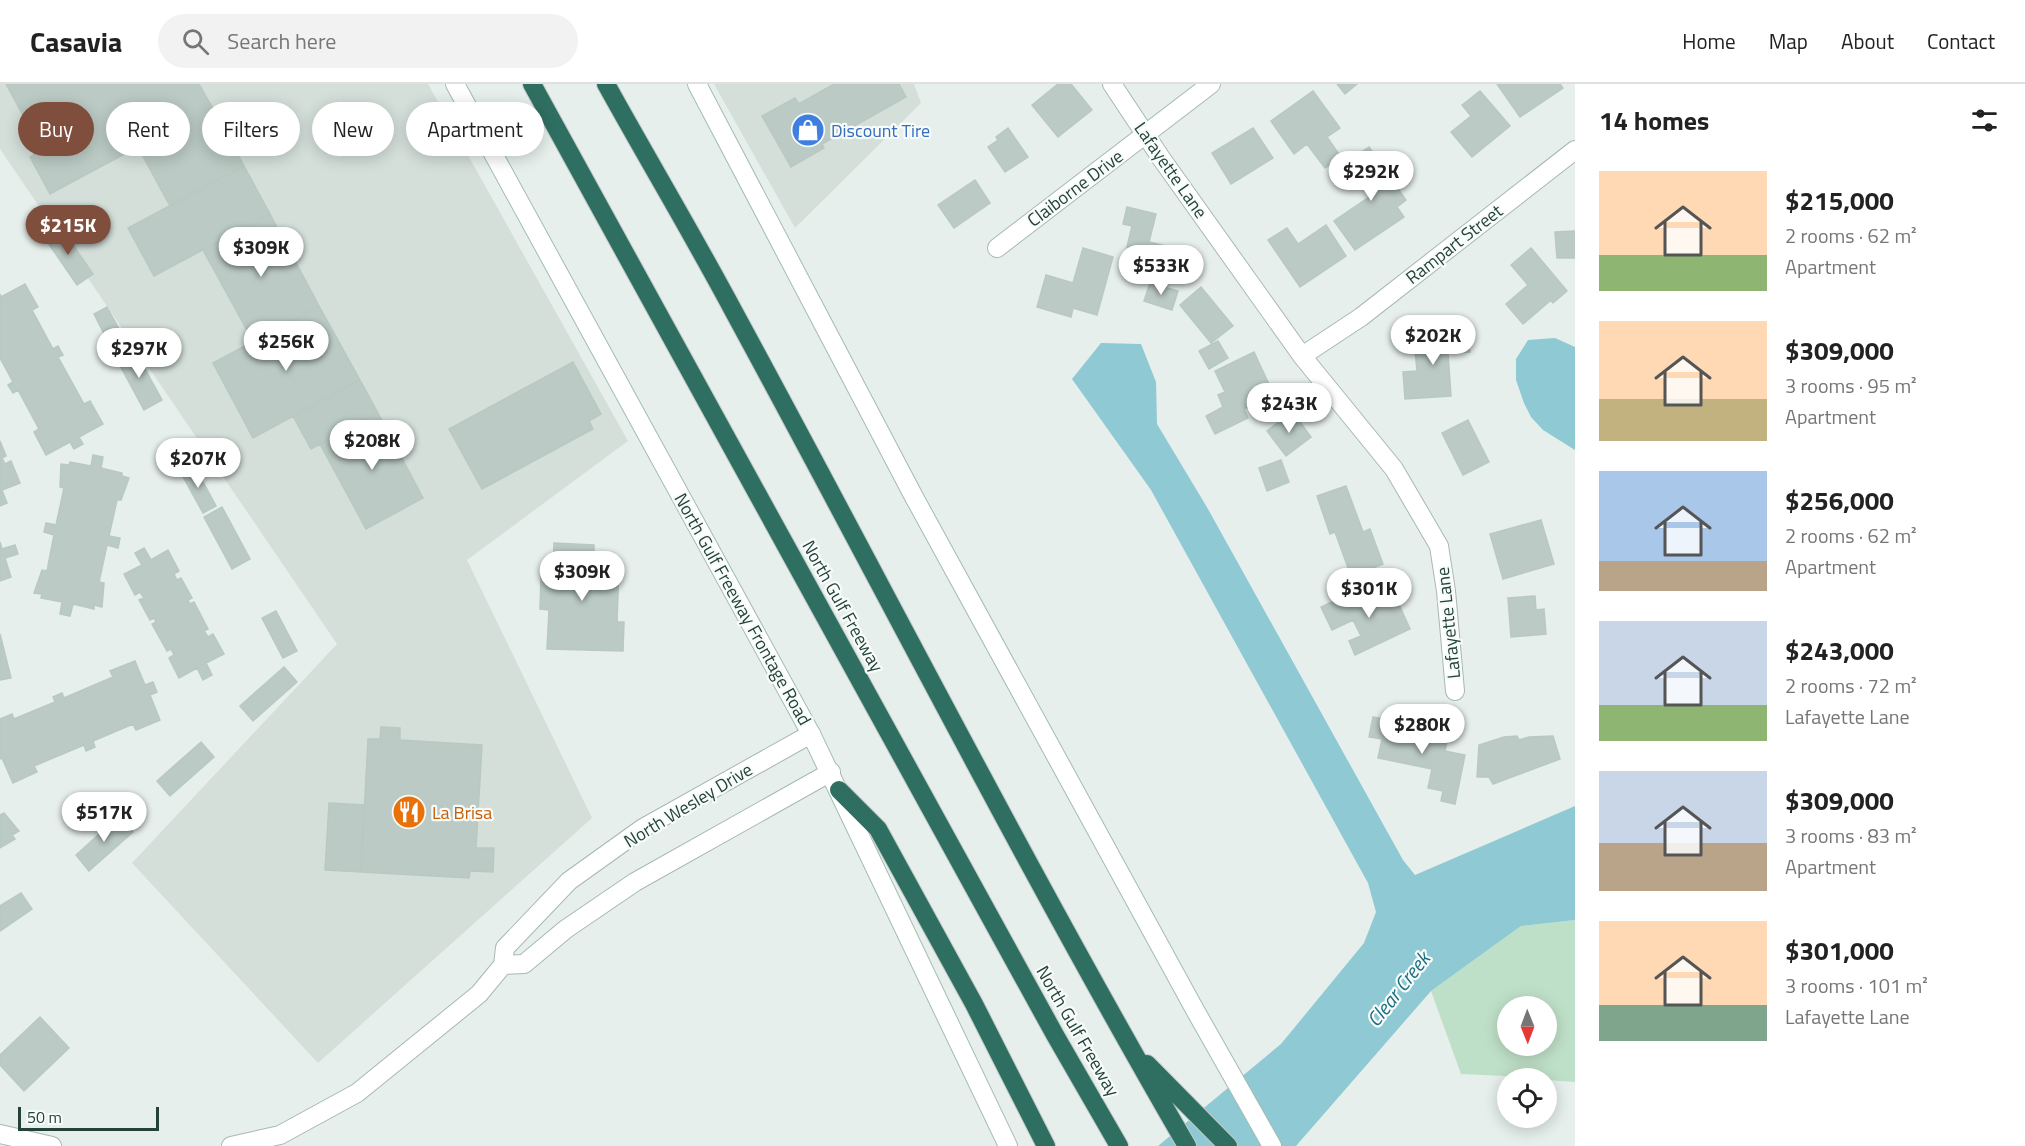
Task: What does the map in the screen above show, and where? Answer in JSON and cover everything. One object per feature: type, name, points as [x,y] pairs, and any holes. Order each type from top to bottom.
[{"type":"highway","name":"North Gulf Freeway","points":[[532,84],[1055,1035],[1119,1146]]},
{"type":"highway","name":"North Gulf Freeway","points":[[606,84],[733,310],[1013,836],[1187,1146]]},
{"type":"highway","points":[[839,790],[878,829],[974,1004],[1046,1146]]},
{"type":"highway","points":[[1129,1046],[1228,1146]]},
{"type":"street","name":"North Gulf Freeway Frontage Road","points":[[455,84],[831,772],[1008,1146]]},
{"type":"street","points":[[697,84],[914,497],[1194,1010],[1272,1146]]},
{"type":"street","name":"Lafayette Lane","points":[[1112,84],[1302,356],[1394,469],[1439,546],[1446,591],[1455,691]]},
{"type":"street","name":"Claiborne Drive","points":[[997,248],[1210,84]]},
{"type":"street","name":"Rampart Street","points":[[1302,356],[1361,317],[1575,150]]},
{"type":"street","name":"North Wesley Drive","points":[[231,1146],[280,1136],[357,1093],[479,994],[503,965],[505,948],[569,881],[643,828],[811,734]]},
{"type":"street","points":[[503,965],[524,964],[566,929],[634,882],[831,772]]},
{"type":"street","points":[[0,1134],[52,1146]]},
{"type":"shaded area","points":[[0,84],[428,84],[438,102],[406,102],[406,156],[468,156],[628,441],[467,560],[592,818],[318,1063],[132,863],[337,644],[0,149]]},
{"type":"shaded area","points":[[714,84],[914,84],[921,103],[795,228]]},
{"type":"green space","points":[[1575,920],[1575,1082],[1557,1081],[1557,1068],[1497,1068],[1497,1076],[1461,1074],[1431,991],[1521,926]]},
{"type":"water","points":[[1555,338],[1575,347],[1575,450],[1543,430],[1531,417],[1516,380],[1516,359],[1528,340]]},
{"type":"water","name":"Clear Creek","points":[[1101,343],[1141,344],[1156,382],[1157,424],[1208,509],[1403,860],[1415,875],[1575,806],[1575,920],[1521,926],[1431,991],[1296,1146],[1158,1146],[1281,1044],[1364,943],[1376,912],[1368,883],[1151,490],[1072,379]]},
{"type":"building","points":[[6,84],[199,84],[209,102],[202,102],[202,112],[190,119],[190,102],[106,102],[106,156],[121,156],[50,194],[30,157],[94,156],[94,102],[18,102],[18,106]]},
{"type":"building","name":"Discount Tire","points":[[834,84],[899,84],[906,97],[822,144],[824,148],[791,167],[762,116],[795,98],[799,104]]},
{"type":"building","points":[[1058,84],[1071,84],[1092,110],[1058,137],[1032,105]]},
{"type":"building","points":[[1337,84],[1357,84],[1345,94]]},
{"type":"building","points":[[1497,84],[1560,84],[1563,88],[1520,117]]},
{"type":"building","points":[[1313,91],[1340,128],[1327,137],[1341,157],[1325,168],[1307,144],[1294,154],[1271,121]]},
{"type":"building","points":[[1480,91],[1510,126],[1472,157],[1451,132],[1471,116],[1462,105]]},
{"type":"building","points":[[202,112],[202,156],[239,156],[244,166],[170,206],[143,156],[190,156],[190,119]]},
{"type":"building","points":[[1008,128],[1028,157],[1005,172],[988,147],[998,140],[996,137]]},
{"type":"building","points":[[1253,128],[1273,158],[1231,184],[1212,153]]},
{"type":"building","points":[[1369,147],[1406,200],[1397,207],[1404,217],[1355,250],[1334,221],[1372,195],[1362,181],[1355,185],[1344,169],[1357,160],[1354,157]]},
{"type":"building","points":[[244,166],[270,214],[154,276],[128,228]]},
{"type":"building","points":[[975,180],[990,203],[954,228],[938,205]]},
{"type":"building","points":[[1127,207],[1156,214],[1149,242],[1170,247],[1163,276],[1145,271],[1144,277],[1121,272],[1132,226],[1123,224]]},
{"type":"building","points":[[270,214],[319,306],[253,341],[203,250]]},
{"type":"building","points":[[1326,225],[1346,256],[1300,287],[1268,240],[1287,228],[1298,244]]},
{"type":"building","points":[[60,226],[93,274],[77,285],[44,237]]},
{"type":"building","points":[[1575,231],[1575,258],[1557,258],[1555,232]]},
{"type":"building","points":[[1083,248],[1113,257],[1097,315],[1073,308],[1071,317],[1037,307],[1046,275],[1073,283]]},
{"type":"building","points":[[1531,248],[1567,291],[1553,303],[1551,300],[1523,324],[1506,304],[1528,285],[1511,265]]},
{"type":"building","points":[[1150,283],[1178,291],[1172,310],[1144,301]]},
{"type":"building","points":[[25,284],[38,307],[32,310],[53,349],[58,346],[63,355],[58,357],[84,404],[90,401],[103,424],[79,437],[83,444],[74,449],[70,442],[46,455],[34,432],[39,429],[18,390],[13,393],[8,385],[13,382],[0,358],[0,294],[1,297]]},
{"type":"building","points":[[1201,287],[1233,326],[1211,343],[1180,305]]},
{"type":"building","points":[[319,306],[360,380],[253,438],[213,363]]},
{"type":"building","points":[[107,307],[129,347],[115,355],[94,314]]},
{"type":"building","points":[[1468,334],[1470,352],[1448,353],[1451,396],[1405,399],[1403,372],[1417,371],[1414,339]]},
{"type":"building","points":[[1218,341],[1228,358],[1209,369],[1199,351]]},
{"type":"building","points":[[134,349],[162,400],[144,410],[116,358]]},
{"type":"building","points":[[1254,352],[1274,395],[1244,409],[1248,418],[1215,434],[1206,416],[1223,407],[1218,395],[1225,392],[1215,371]]},
{"type":"building","points":[[573,362],[601,414],[589,421],[593,429],[482,489],[449,429]]},
{"type":"building","points":[[360,380],[378,413],[311,449],[293,416]]},
{"type":"building","points":[[1292,411],[1311,437],[1286,456],[1267,431]]},
{"type":"building","points":[[378,413],[423,498],[366,529],[320,444]]},
{"type":"building","points":[[1468,420],[1489,462],[1463,475],[1442,433]]},
{"type":"building","points":[[0,441],[6,456],[2,458],[5,464],[11,461],[20,483],[2,490],[7,503],[0,506]]},
{"type":"building","points":[[93,455],[103,457],[101,468],[122,473],[122,476],[129,478],[121,500],[117,500],[109,536],[120,538],[118,548],[107,545],[99,582],[104,583],[102,607],[94,605],[94,609],[73,604],[70,616],[60,614],[62,602],[41,598],[42,594],[34,593],[42,570],[47,571],[54,535],[44,532],[46,523],[56,525],[64,488],[60,487],[61,464],[69,465],[70,462],[91,466]]},
{"type":"building","points":[[1281,460],[1289,482],[1267,491],[1259,468]]},
{"type":"building","points":[[194,465],[216,506],[203,513],[181,473]]},
{"type":"building","points":[[1346,486],[1363,532],[1370,529],[1383,564],[1351,576],[1335,532],[1330,534],[1317,496]]},
{"type":"building","points":[[222,507],[250,559],[232,569],[204,517]]},
{"type":"building","points":[[1541,520],[1554,564],[1503,579],[1490,534]]},
{"type":"building","points":[[0,542],[2,549],[15,545],[18,554],[5,558],[11,577],[0,581]]},
{"type":"building","points":[[554,543],[594,545],[594,565],[619,566],[617,622],[624,622],[623,651],[547,649],[549,610],[540,609],[541,577],[550,577],[550,570],[553,571]]},
{"type":"building","points":[[144,548],[151,560],[168,550],[179,571],[174,574],[177,580],[181,578],[192,598],[188,600],[190,604],[194,602],[208,629],[204,631],[208,637],[213,634],[224,654],[206,663],[212,675],[203,680],[197,668],[179,678],[169,658],[174,655],[171,649],[167,651],[152,624],[156,622],[154,618],[150,620],[139,600],[144,598],[140,592],[135,595],[124,574],[142,565],[135,553]]},
{"type":"building","points":[[1392,589],[1410,629],[1355,655],[1349,641],[1361,636],[1353,620],[1332,630],[1321,607],[1346,595],[1352,608]]},
{"type":"building","points":[[1535,596],[1536,610],[1544,609],[1546,634],[1511,637],[1508,598]]},
{"type":"building","points":[[276,611],[297,651],[283,658],[262,618]]},
{"type":"building","points":[[0,634],[11,678],[0,680]]},
{"type":"building","points":[[135,661],[145,685],[153,682],[157,692],[150,695],[160,720],[136,730],[133,724],[93,741],[95,747],[86,751],[84,745],[34,766],[37,772],[13,783],[2,758],[0,759],[0,719],[12,714],[14,719],[55,702],[53,697],[62,693],[64,698],[113,677],[110,671]]},
{"type":"building","points":[[284,667],[297,682],[253,721],[240,706]]},
{"type":"building","points":[[1373,717],[1400,722],[1397,740],[1411,743],[1415,725],[1436,729],[1434,738],[1447,741],[1445,751],[1465,755],[1455,804],[1441,801],[1443,791],[1428,788],[1432,769],[1378,758],[1382,739],[1369,737]]},
{"type":"building","points":[[381,727],[400,728],[400,740],[482,745],[476,848],[494,848],[493,872],[470,871],[469,878],[361,872],[368,739],[380,739]]},
{"type":"building","points":[[1517,736],[1519,740],[1529,737],[1553,736],[1560,759],[1493,784],[1489,777],[1477,777],[1479,745],[1504,737]]},
{"type":"building","points":[[201,742],[214,757],[170,796],[157,781]]},
{"type":"building","points":[[329,803],[364,805],[361,872],[325,870]]},
{"type":"building","points":[[4,813],[19,831],[12,835],[15,839],[0,848],[0,815]]},
{"type":"building","points":[[119,816],[133,832],[89,871],[76,855]]},
{"type":"building","points":[[21,893],[32,909],[0,931],[0,906]]},
{"type":"building","points":[[40,1017],[69,1048],[24,1091],[0,1065],[0,1055]]},
{"type":"place","name":"Discount Tire","points":[[808,130]]},
{"type":"place","name":"La Brisa","points":[[409,812]]}]
